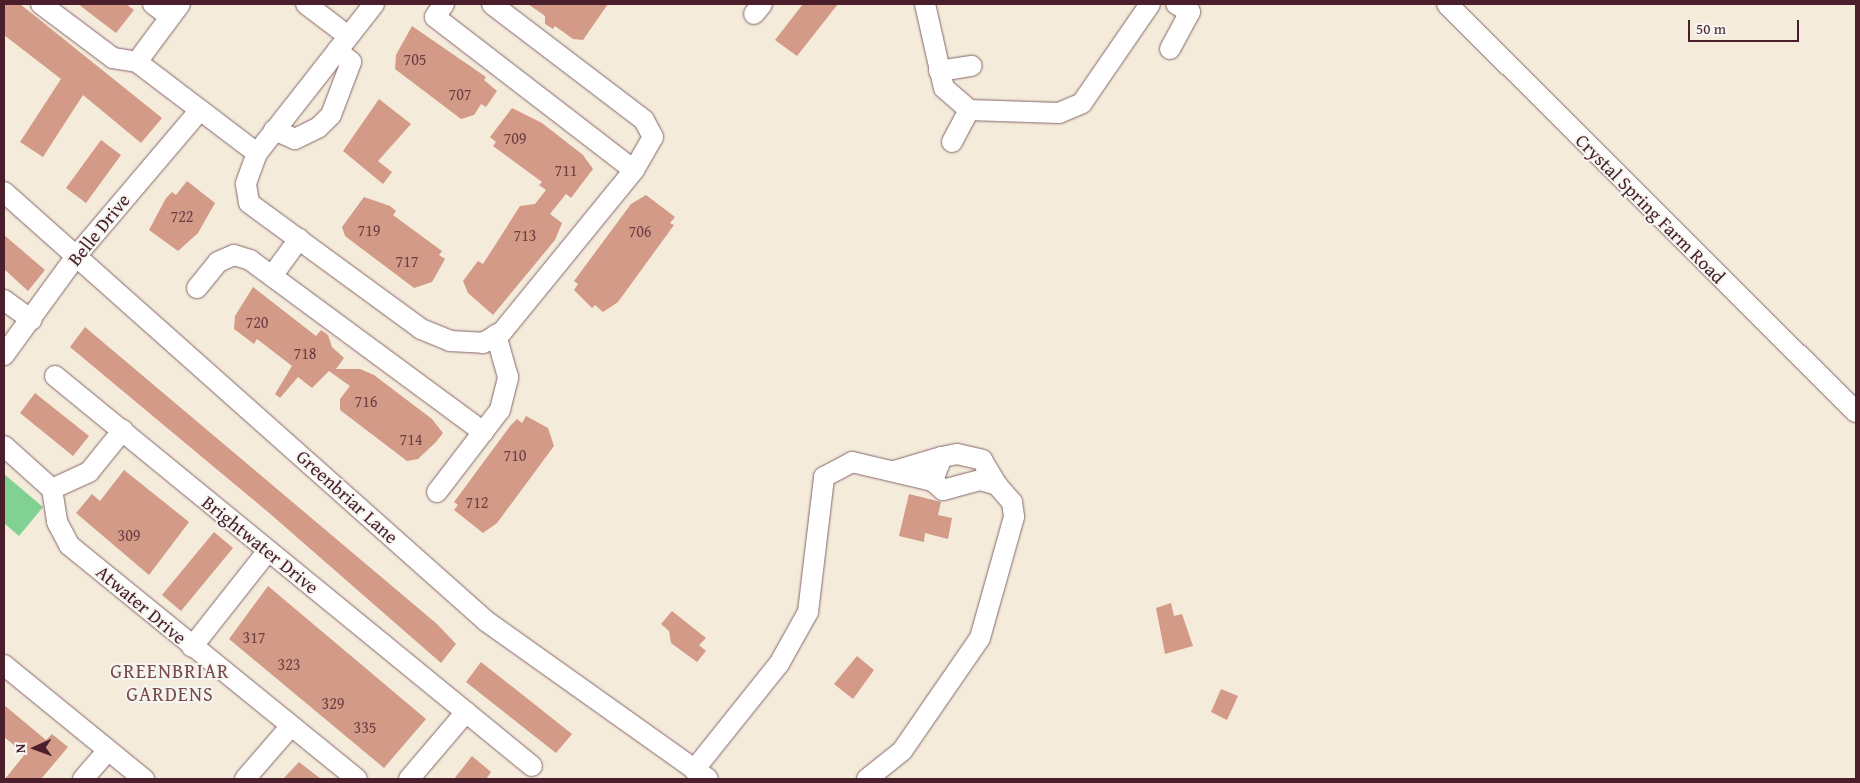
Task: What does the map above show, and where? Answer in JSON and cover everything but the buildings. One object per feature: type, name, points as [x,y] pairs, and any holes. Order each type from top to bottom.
[{"type":"street","points":[[41,4],[113,58],[136,62],[257,153]]},
{"type":"street","points":[[136,62],[175,10],[153,4]]},
{"type":"street","points":[[274,130],[295,139],[318,128],[331,115],[351,62],[343,43],[306,4]]},
{"type":"street","points":[[374,4],[257,153],[246,184],[249,203],[421,329],[450,341],[483,343],[496,335],[634,170],[653,137],[644,120],[492,4]]},
{"type":"street","points":[[444,4],[435,17],[634,170]]},
{"type":"street","points":[[926,4],[944,88],[969,110],[1059,113],[1082,103],[1150,4]]},
{"type":"street","name":"Crystal Spring Farm Road","points":[[1447,4],[1856,412]]},
{"type":"street","points":[[1170,49],[1187,6]]},
{"type":"street","points":[[940,71],[972,66]]},
{"type":"street","name":"Belle Drive","points":[[4,355],[32,320],[77,255],[200,110]]},
{"type":"street","points":[[952,142],[969,110]]},
{"type":"street","name":"Greenbriar Lane","points":[[4,192],[486,621],[701,775]]},
{"type":"street","points":[[272,276],[299,240]]},
{"type":"street","points":[[197,288],[218,262],[234,255],[250,260],[483,432]]},
{"type":"street","points":[[4,300],[32,320]]},
{"type":"street","points":[[437,492],[500,410],[508,377],[496,335]]},
{"type":"street","name":"Brightwater Drive","points":[[55,376],[123,430],[267,552],[532,766]]},
{"type":"street","points":[[4,446],[52,489],[89,472],[123,430]]},
{"type":"street","points":[[867,779],[902,751],[980,638],[1014,517],[1012,502],[996,485],[982,460],[957,454],[894,471]]},
{"type":"street","points":[[933,482],[942,457]]},
{"type":"street","points":[[701,775],[779,664],[808,612],[824,477],[852,462],[933,482],[943,490],[980,480],[996,485]]},
{"type":"street","name":"Atwater Drive","points":[[52,489],[57,522],[69,545],[290,727],[357,779]]},
{"type":"street","points":[[192,647],[267,552]]},
{"type":"street","points":[[4,665],[144,779]]},
{"type":"street","points":[[409,779],[466,712]]},
{"type":"street","points":[[245,779],[290,727]]},
{"type":"street","points":[[83,779],[108,750]]},
{"type":"green space","points":[[4,474],[43,507],[19,536],[4,523]]},
{"type":"district","name":"GREENBRIAR GARDENS","points":[[170,682]]}]
